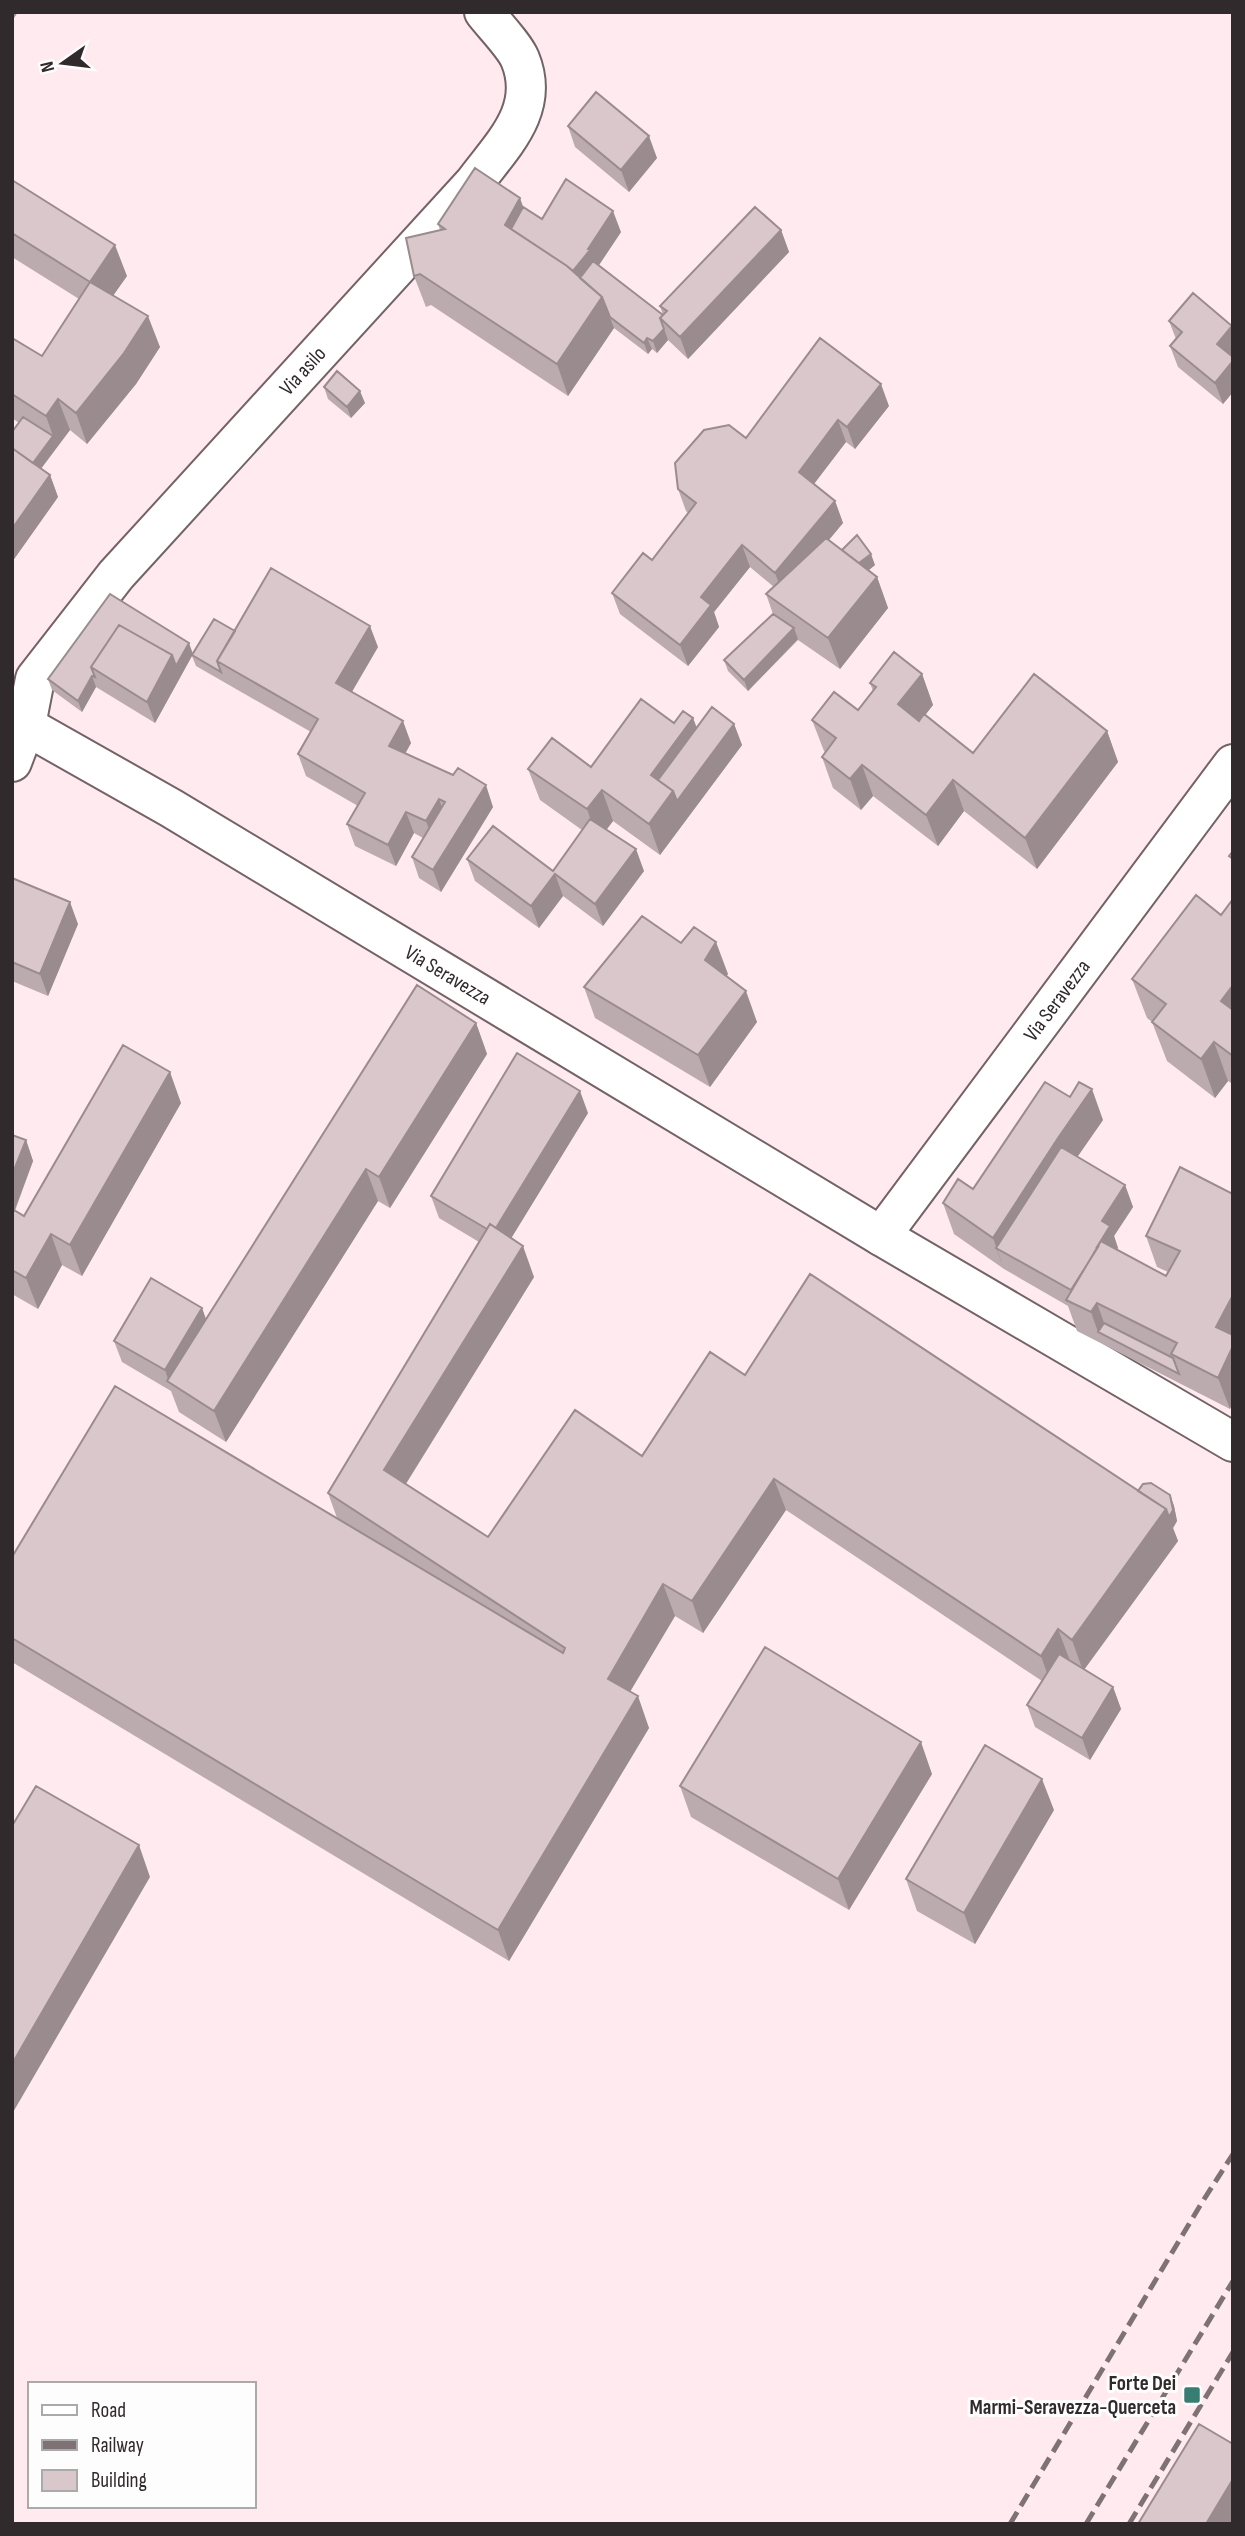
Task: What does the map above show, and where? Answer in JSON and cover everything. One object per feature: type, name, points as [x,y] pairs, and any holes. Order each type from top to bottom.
[{"type":"street","name":"Via asilo","points":[[12,762],[19,722],[35,679],[116,575],[474,183],[518,124],[528,93],[520,58],[484,12]]},
{"type":"street","name":"Via Seravezza","points":[[19,722],[172,808],[881,1236],[1233,1442]]},
{"type":"street","name":"Via Seravezza","points":[[881,1236],[1233,764]]},
{"type":"building","points":[[596,92],[649,136],[621,170],[568,126]]},
{"type":"building","points":[[475,168],[520,198],[505,225],[567,266],[602,297],[557,364],[420,274],[414,276],[406,238],[445,229],[438,224]]},
{"type":"building","points":[[566,179],[613,211],[588,249],[590,250],[573,271],[511,229],[523,207],[542,219]]},
{"type":"building","points":[[12,180],[115,245],[90,282],[12,233]]},
{"type":"building","points":[[755,207],[781,230],[680,337],[660,318],[667,311],[660,306]]},
{"type":"building","points":[[593,261],[663,315],[660,318],[664,329],[653,341],[647,338],[644,343],[610,317],[602,297],[580,278]]},
{"type":"building","points":[[90,282],[148,316],[124,353],[76,413],[58,399],[46,416],[12,394],[12,338],[42,356]]},
{"type":"building","points":[[1193,293],[1232,326],[1217,344],[1233,357],[1233,361],[1215,383],[1170,346],[1182,332],[1169,321]]},
{"type":"building","points":[[820,338],[881,384],[847,427],[838,420],[799,472],[835,501],[775,573],[742,545],[701,597],[711,605],[680,645],[612,593],[643,553],[652,560],[696,503],[678,489],[675,463],[704,430],[729,425],[746,438]]},
{"type":"building","points":[[337,371],[360,391],[347,407],[324,387]]},
{"type":"building","points":[[23,417],[53,436],[33,463],[12,448],[12,432]]},
{"type":"building","points":[[12,448],[50,475],[12,529]]},
{"type":"building","points":[[857,535],[871,554],[859,563],[842,550]]},
{"type":"building","points":[[826,538],[877,577],[828,638],[766,594]]},
{"type":"building","points":[[271,568],[370,626],[336,683],[403,721],[389,746],[453,775],[458,768],[486,785],[433,870],[412,857],[445,802],[439,799],[426,821],[406,812],[388,845],[347,824],[365,793],[298,754],[318,719],[217,661]]},
{"type":"building","points":[[110,594],[189,643],[176,666],[172,655],[119,625],[91,667],[95,677],[92,676],[78,701],[48,679]]},
{"type":"building","points":[[773,614],[794,628],[744,680],[724,660]]},
{"type":"building","points":[[214,619],[235,631],[217,661],[221,672],[192,655]]},
{"type":"building","points":[[119,625],[172,655],[147,702],[91,667]]},
{"type":"building","points":[[894,652],[922,674],[898,704],[919,721],[924,714],[973,753],[1034,674],[1107,731],[1025,838],[953,780],[926,815],[862,765],[850,779],[822,757],[836,738],[812,720],[834,692],[858,710],[876,687],[870,683]]},
{"type":"building","points":[[641,699],[674,723],[683,711],[693,718],[651,775],[673,791],[649,824],[602,790],[587,809],[528,769],[552,738],[591,767]]},
{"type":"building","points":[[712,707],[734,724],[677,801],[673,791],[658,780]]},
{"type":"building","points":[[590,819],[636,849],[595,904],[555,874],[531,906],[467,859],[493,826],[553,871]]},
{"type":"building","points":[[12,878],[70,902],[40,974],[12,962]]},
{"type":"building","points":[[1196,895],[1221,915],[1233,899],[1233,985],[1221,1001],[1233,1010],[1233,1056],[1214,1042],[1201,1059],[1152,1022],[1166,1004],[1132,979]]},
{"type":"building","points":[[642,916],[681,943],[694,927],[716,942],[705,960],[746,991],[698,1055],[584,987]]},
{"type":"building","points":[[417,985],[476,1023],[379,1177],[366,1169],[214,1411],[167,1381]]},
{"type":"building","points":[[123,1045],[170,1072],[70,1245],[51,1234],[26,1278],[12,1270],[12,1213],[14,1210],[24,1216]]},
{"type":"building","points":[[517,1053],[580,1091],[496,1228],[490,1224],[487,1229],[431,1196]]},
{"type":"building","points":[[1045,1082],[1070,1097],[1079,1082],[1092,1089],[993,1238],[943,1203],[958,1179],[973,1189]]},
{"type":"building","points":[[12,1135],[26,1140],[12,1175]]},
{"type":"building","points":[[1061,1147],[1125,1185],[1102,1221],[1110,1226],[1071,1290],[996,1248]]},
{"type":"building","points":[[1180,1167],[1233,1194],[1233,1295],[1216,1327],[1233,1335],[1233,1346],[1218,1378],[1171,1354],[1177,1343],[1097,1303],[1091,1312],[1066,1300],[1101,1241],[1166,1276],[1180,1251],[1146,1236]]},
{"type":"building","points":[[490,1224],[523,1246],[384,1470],[488,1537],[575,1410],[642,1456],[710,1352],[745,1375],[810,1274],[1166,1509],[1072,1640],[1058,1629],[1041,1656],[774,1479],[692,1601],[663,1584],[608,1679],[638,1696],[498,1930],[12,1638],[12,1557],[115,1386],[563,1653],[565,1648],[328,1493]]},
{"type":"building","points":[[151,1278],[202,1308],[165,1370],[114,1341]]},
{"type":"building","points":[[1104,1323],[1173,1358],[1179,1374],[1098,1332]]},
{"type":"building","points":[[1151,1483],[1170,1495],[1173,1510],[1169,1517],[1166,1509],[1138,1491],[1143,1484]]},
{"type":"building","points":[[765,1647],[921,1742],[838,1879],[680,1786]]},
{"type":"building","points":[[1059,1654],[1113,1687],[1082,1738],[1027,1705]]},
{"type":"building","points":[[985,1745],[1042,1779],[964,1913],[906,1879]]},
{"type":"building","points":[[36,1786],[139,1845],[12,2064],[12,1826]]},
{"type":"building","points":[[1199,2424],[1233,2444],[1233,2479],[1206,2524],[1138,2524]]},
{"type":"railway","points":[[1010,2524],[1233,2154]]},
{"type":"railway","points":[[1086,2524],[1233,2281]]},
{"type":"railway","points":[[1129,2524],[1233,2352]]},
{"type":"place","name":"Forte Dei Marmi-Seravezza-Querceta","points":[[1192,2395]]}]
